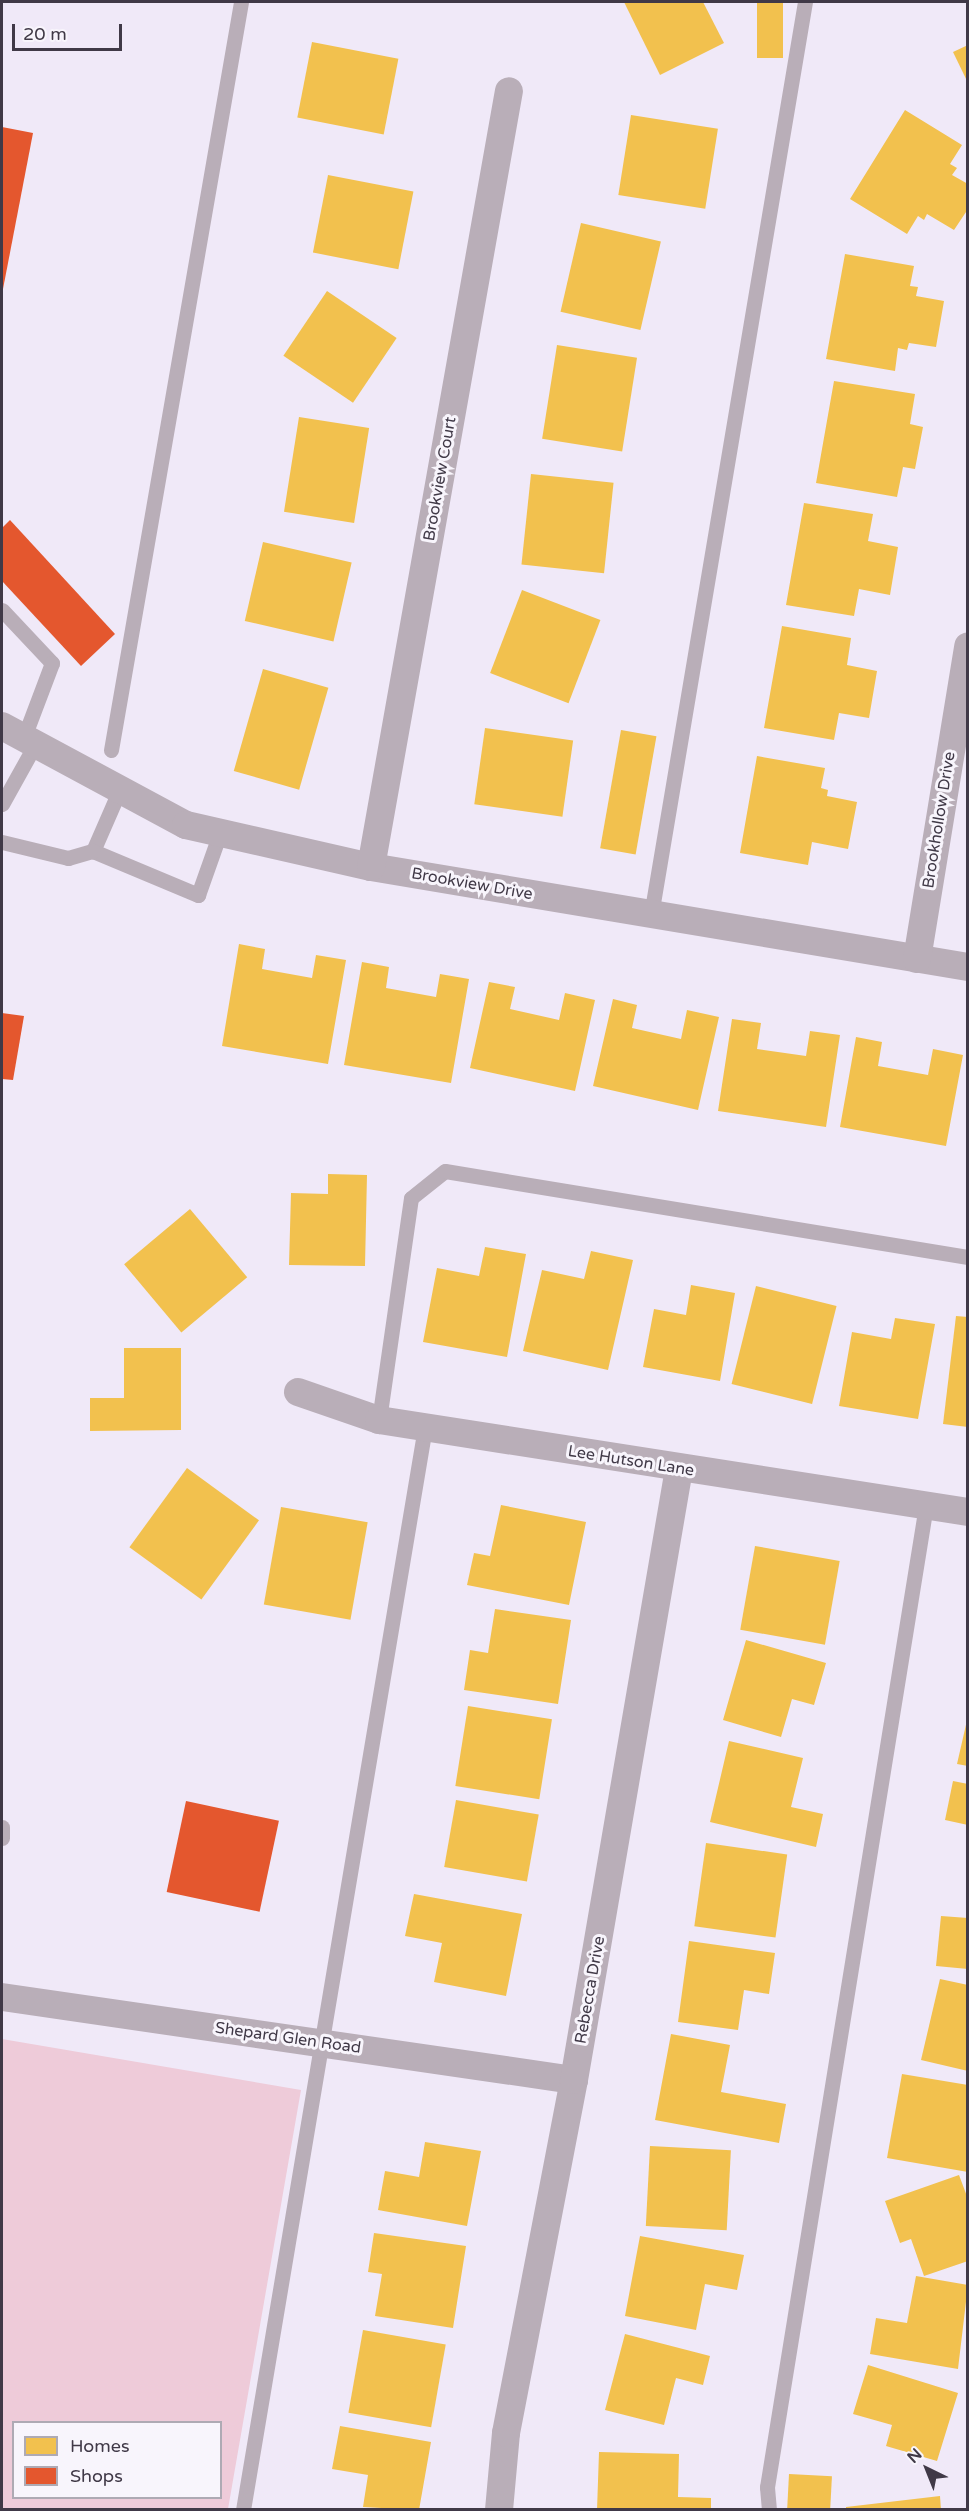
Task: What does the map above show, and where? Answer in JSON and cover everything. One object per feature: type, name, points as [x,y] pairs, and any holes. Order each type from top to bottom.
[{"type":"street","name":"Brookview Court","points":[[371,867],[509,91]]},
{"type":"street","name":"Brookhollow Drive","points":[[917,959],[968,646]]},
{"type":"street","name":"Brookview Drive","points":[[21,735],[186,825],[371,867],[968,967]]},
{"type":"street","name":"Lee Hutson Lane","points":[[298,1392],[379,1420],[680,1469],[968,1512]]},
{"type":"street","name":"Rebecca Drive","points":[[499,2510],[506,2433],[574,2080],[680,1469]]},
{"type":"street","name":"Shepard Glen Road","points":[[2,1997],[574,2080]]},
{"type":"lane","points":[[111,750],[241,2]]},
{"type":"lane","points":[[651,915],[805,2]]},
{"type":"lane","points":[[2,610],[52,663],[21,735],[2,804]]},
{"type":"lane","points":[[93,851],[120,789]]},
{"type":"lane","points":[[2,842],[68,858],[93,851],[198,895],[220,833]]},
{"type":"lane","points":[[379,1420],[411,1198],[445,1171],[968,1257]]},
{"type":"lane","points":[[243,2510],[425,1427]]},
{"type":"lane","points":[[769,2510],[769,2475],[926,1505]]},
{"type":"lane","points":[[2,1827],[2,1838]]},
{"type":"shaded area","points":[[2,2039],[301,2090],[228,2509],[2,2509]]},
{"type":"building: Homes","points":[[624,2],[703,2],[724,43],[660,75]]},
{"type":"building: Homes","points":[[757,2],[783,2],[783,58],[757,58]]},
{"type":"building: Homes","points":[[312,42],[398,59],[384,134],[297,118]]},
{"type":"building: Homes","points":[[968,45],[968,83],[953,52]]},
{"type":"building: Homes","points":[[905,110],[962,145],[950,164],[957,168],[952,175],[968,184],[968,209],[954,230],[927,214],[924,220],[918,216],[907,234],[850,199]]},
{"type":"building: Homes","points":[[631,115],[718,129],[705,209],[618,195]]},
{"type":"building: Homes","points":[[328,175],[413,192],[398,269],[313,253]]},
{"type":"building: Homes","points":[[581,223],[661,241],[640,330],[561,312]]},
{"type":"building: Homes","points":[[845,254],[914,266],[910,286],[918,287],[916,296],[944,301],[936,347],[909,343],[907,350],[898,348],[895,371],[826,359]]},
{"type":"building: Homes","points":[[327,291],[397,338],[353,403],[283,356]]},
{"type":"building: Homes","points":[[557,345],[637,358],[622,452],[542,439]]},
{"type":"building: Homes","points":[[834,381],[915,394],[910,424],[923,427],[915,469],[903,467],[897,497],[816,483]]},
{"type":"building: Homes","points":[[299,417],[369,428],[354,523],[284,512]]},
{"type":"building: Homes","points":[[531,474],[614,483],[604,573],[521,565]]},
{"type":"building: Homes","points":[[804,503],[873,514],[868,541],[898,547],[890,595],[859,589],[854,616],[786,605]]},
{"type":"building: Homes","points":[[263,542],[352,562],[333,641],[245,621]]},
{"type":"building: Homes","points":[[522,590],[600,620],[569,703],[490,673]]},
{"type":"building: Homes","points":[[782,626],[851,638],[847,665],[877,671],[869,718],[839,713],[834,740],[764,728]]},
{"type":"building: Homes","points":[[263,669],[328,688],[299,790],[234,771]]},
{"type":"building: Homes","points":[[485,728],[573,740],[562,817],[474,804]]},
{"type":"building: Homes","points":[[621,730],[656,736],[636,854],[600,848]]},
{"type":"building: Homes","points":[[757,756],[825,768],[821,788],[828,790],[827,796],[857,802],[848,849],[812,842],[808,865],[740,853]]},
{"type":"building: Homes","points":[[239,944],[265,949],[262,969],[312,978],[316,955],[346,960],[328,1064],[222,1046]]},
{"type":"building: Homes","points":[[362,962],[389,967],[386,988],[436,997],[440,974],[469,979],[451,1083],[344,1065]]},
{"type":"building: Homes","points":[[489,982],[515,987],[510,1009],[559,1020],[565,993],[595,1000],[575,1091],[470,1068]]},
{"type":"building: Homes","points":[[613,999],[637,1005],[632,1028],[681,1039],[687,1010],[719,1017],[698,1110],[593,1086]]},
{"type":"building: Homes","points":[[732,1019],[761,1023],[757,1049],[806,1056],[810,1031],[840,1035],[826,1127],[718,1111]]},
{"type":"building: Homes","points":[[856,1037],[882,1042],[878,1066],[928,1075],[933,1049],[963,1055],[946,1146],[840,1127]]},
{"type":"building: Homes","points":[[328,1174],[367,1175],[365,1266],[289,1265],[291,1193],[328,1194]]},
{"type":"building: Homes","points":[[190,1209],[247,1277],[181,1332],[124,1264]]},
{"type":"building: Homes","points":[[485,1247],[526,1254],[507,1357],[423,1342],[437,1268],[479,1276]]},
{"type":"building: Homes","points":[[591,1251],[633,1260],[608,1370],[523,1351],[542,1270],[584,1279]]},
{"type":"building: Homes","points":[[691,1285],[735,1293],[720,1381],[643,1367],[654,1309],[686,1315]]},
{"type":"building: Homes","points":[[756,1286],[837,1306],[812,1404],[732,1384]]},
{"type":"building: Homes","points":[[956,1316],[968,1317],[968,1427],[943,1424]]},
{"type":"building: Homes","points":[[895,1318],[935,1324],[918,1419],[839,1406],[852,1332],[891,1339]]},
{"type":"building: Homes","points":[[124,1348],[181,1348],[181,1430],[90,1431],[90,1398],[124,1398]]},
{"type":"building: Homes","points":[[187,1468],[259,1520],[201,1600],[129,1547]]},
{"type":"building: Homes","points":[[501,1505],[586,1522],[569,1605],[467,1585],[474,1553],[490,1556]]},
{"type":"building: Homes","points":[[281,1507],[368,1522],[350,1620],[264,1604]]},
{"type":"building: Homes","points":[[755,1546],[840,1561],[825,1645],[740,1630]]},
{"type":"building: Homes","points":[[495,1609],[571,1620],[558,1704],[464,1690],[470,1650],[488,1653]]},
{"type":"building: Homes","points":[[746,1640],[826,1663],[814,1705],[792,1699],[781,1737],[723,1720]]},
{"type":"building: Homes","points":[[468,1706],[552,1719],[539,1799],[455,1786]]},
{"type":"building: Homes","points":[[968,1716],[968,1766],[957,1764]]},
{"type":"building: Homes","points":[[729,1741],[803,1758],[791,1807],[823,1814],[816,1847],[710,1822]]},
{"type":"building: Homes","points":[[953,1781],[968,1784],[968,1825],[945,1820]]},
{"type":"building: Homes","points":[[456,1800],[539,1815],[527,1882],[444,1867]]},
{"type":"building: Homes","points":[[706,1843],[787,1854],[776,1938],[694,1926]]},
{"type":"building: Homes","points":[[414,1894],[522,1914],[506,1996],[434,1982],[442,1943],[405,1936]]},
{"type":"building: Homes","points":[[941,1916],[968,1918],[968,1969],[936,1966]]},
{"type":"building: Homes","points":[[689,1941],[775,1953],[769,1994],[744,1990],[738,2030],[678,2022]]},
{"type":"building: Homes","points":[[940,1979],[968,1985],[968,2071],[921,2060]]},
{"type":"building: Homes","points":[[671,2034],[730,2045],[721,2092],[786,2104],[779,2143],[655,2120]]},
{"type":"building: Homes","points":[[902,2074],[968,2085],[968,2172],[887,2158]]},
{"type":"building: Homes","points":[[425,2142],[481,2151],[467,2226],[378,2210],[385,2171],[419,2177]]},
{"type":"building: Homes","points":[[650,2146],[731,2150],[727,2230],[646,2226]]},
{"type":"building: Homes","points":[[959,2175],[968,2199],[968,2261],[924,2276],[911,2239],[900,2243],[885,2201]]},
{"type":"building: Homes","points":[[374,2233],[466,2246],[453,2328],[375,2316],[382,2274],[368,2272]]},
{"type":"building: Homes","points":[[640,2236],[744,2255],[737,2290],[705,2284],[696,2330],[625,2316]]},
{"type":"building: Homes","points":[[916,2276],[968,2285],[958,2369],[870,2354],[876,2318],[907,2323]]},
{"type":"building: Homes","points":[[363,2330],[446,2345],[431,2427],[348,2413]]},
{"type":"building: Homes","points":[[625,2334],[710,2356],[703,2385],[676,2378],[664,2425],[605,2410]]},
{"type":"building: Homes","points":[[868,2365],[958,2393],[937,2461],[886,2446],[892,2425],[853,2414]]},
{"type":"building: Homes","points":[[340,2426],[431,2442],[419,2510],[363,2507],[368,2475],[332,2469]]},
{"type":"building: Homes","points":[[599,2452],[679,2454],[678,2497],[711,2498],[711,2510],[597,2510]]},
{"type":"building: Homes","points":[[789,2474],[832,2476],[830,2510],[787,2510]]},
{"type":"building: Homes","points":[[940,2496],[941,2510],[846,2510],[846,2507]]},
{"type":"building: Shops","points":[[2,127],[33,133],[3,289],[2,289]]},
{"type":"building: Shops","points":[[10,520],[115,634],[81,666],[2,581],[2,528]]},
{"type":"building: Shops","points":[[2,1013],[24,1016],[13,1080],[2,1079]]},
{"type":"building: Shops","points":[[186,1801],[279,1821],[260,1912],[167,1892]]}]
